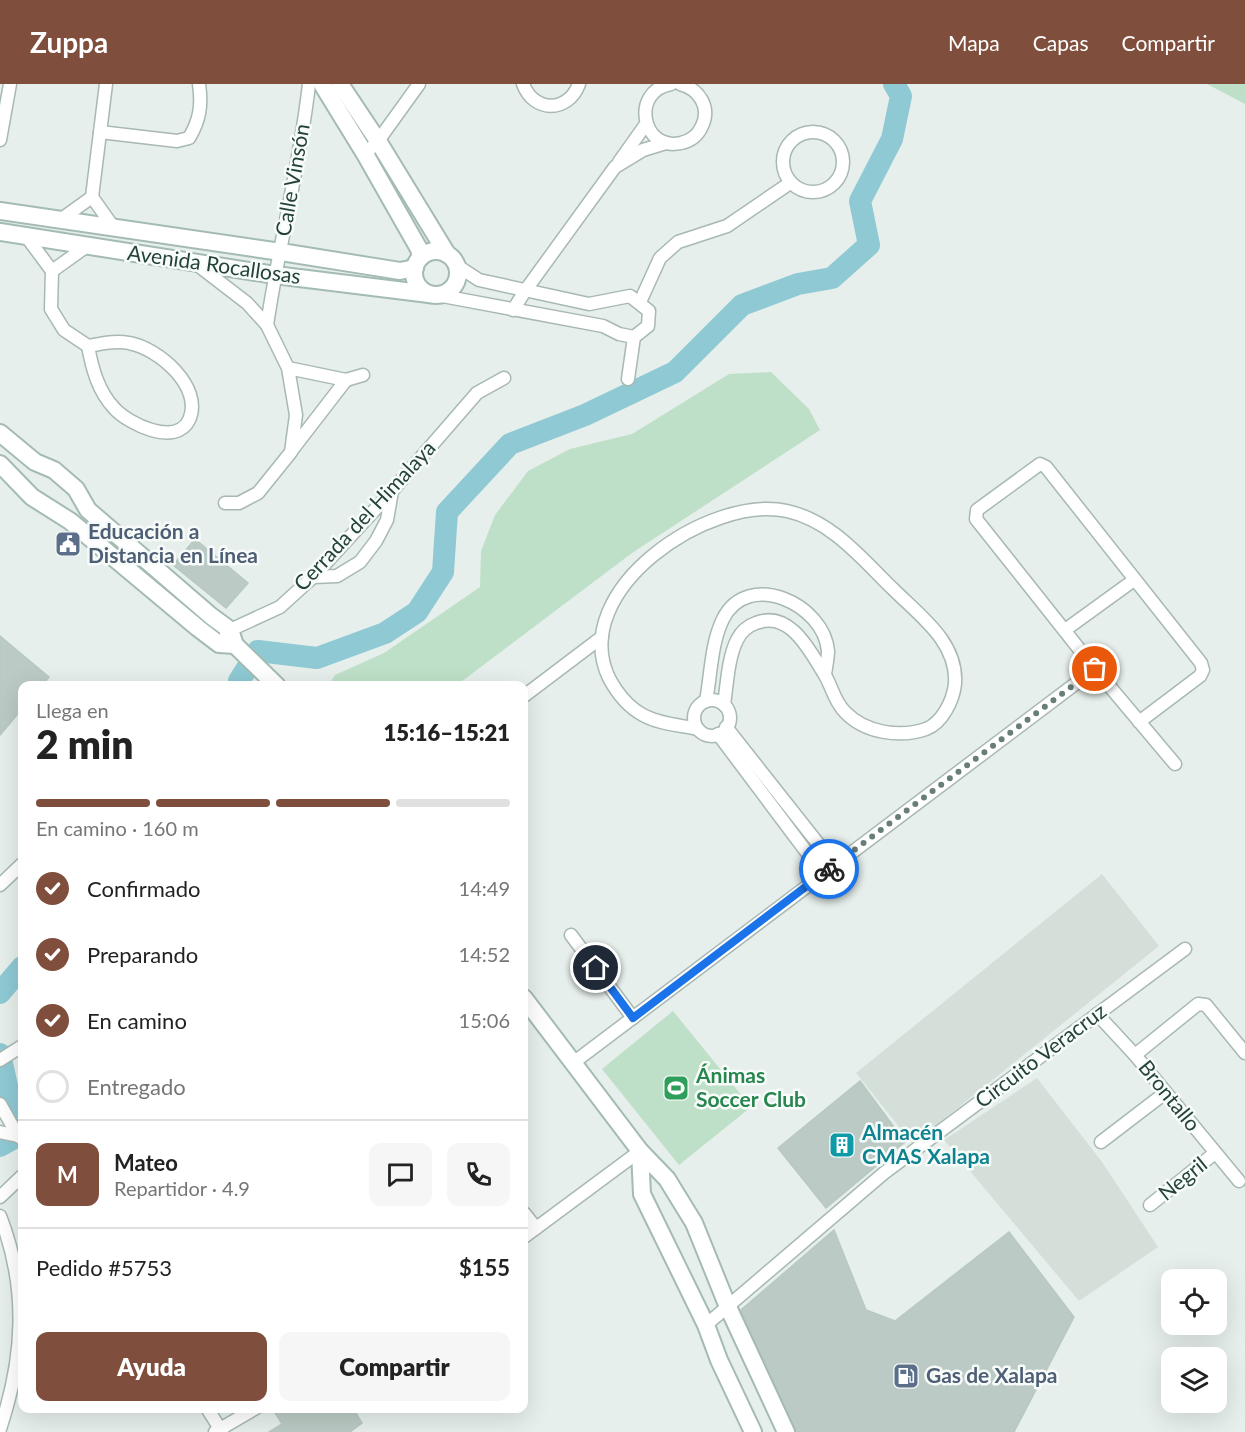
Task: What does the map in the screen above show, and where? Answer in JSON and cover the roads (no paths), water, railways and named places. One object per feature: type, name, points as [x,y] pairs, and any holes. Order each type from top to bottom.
[{"type":"street","points":[[0,140],[2,111],[10,84]]},
{"type":"street","points":[[106,84],[92,197],[114,228]]},
{"type":"street","points":[[100,132],[177,141],[189,138],[197,125],[202,103],[199,84]]},
{"type":"street","name":"Calle Vinsón","points":[[267,325],[300,151],[309,84]]},
{"type":"street","points":[[322,84],[366,154],[419,249],[416,281],[418,287],[433,295],[450,290],[458,272],[452,260],[340,84]]},
{"type":"street","points":[[366,154],[419,84]]},
{"type":"street","points":[[523,84],[527,94],[534,101],[552,106],[570,99],[579,84]]},
{"type":"street","points":[[671,84],[659,88],[651,95],[646,104],[645,114],[646,124],[658,139],[676,144],[695,137],[705,120],[702,100],[696,92],[680,84]]},
{"type":"street","points":[[513,310],[646,124]]},
{"type":"street","points":[[804,133],[823,134],[832,139],[838,146],[843,165],[835,184],[817,193],[798,189],[790,183],[782,165],[783,154],[788,145],[804,133]]},
{"type":"street","points":[[615,167],[643,150],[666,143]]},
{"type":"street","points":[[640,302],[660,258],[678,242],[727,226],[790,183]]},
{"type":"street","points":[[60,220],[92,197]]},
{"type":"street","name":"Avenida Rocallosas","points":[[0,211],[400,271],[418,263]]},
{"type":"street","name":"Avenida Rocallosas","points":[[0,232],[275,275],[433,295],[603,326],[619,334],[634,337]]},
{"type":"street","points":[[154,256],[157,235]]},
{"type":"street","points":[[26,236],[52,271],[51,309],[64,330],[88,346],[112,342],[128,343],[151,351],[170,365],[186,385],[193,406],[188,421],[181,430],[167,434],[147,428],[129,421],[114,408],[99,387],[88,346]]},
{"type":"street","points":[[52,271],[87,246]]},
{"type":"street","points":[[418,263],[434,251],[452,260],[479,280],[525,291],[589,304],[630,296],[650,311],[648,326],[634,337],[628,379]]},
{"type":"street","points":[[194,263],[247,303],[267,325],[288,368],[296,415],[291,452]]},
{"type":"street","points":[[288,368],[346,380],[363,375]]},
{"type":"street","name":"Cerrada del Himalaya","points":[[231,643],[280,608],[313,577],[477,393],[504,378]]},
{"type":"street","points":[[225,503],[239,504],[258,494],[346,380]]},
{"type":"street","points":[[0,433],[34,462],[54,470],[76,489],[88,510],[211,616],[231,643]]},
{"type":"street","points":[[20,483],[34,462]]},
{"type":"street","points":[[0,464],[32,497],[70,521],[231,643],[272,681]]},
{"type":"street","points":[[1139,722],[1200,676],[1203,670],[1201,663],[1046,467],[1040,464],[977,510],[976,519],[1095,669],[1139,722],[1174,764]]},
{"type":"street","points":[[313,577],[337,576],[360,562],[376,541],[387,520],[392,491]]},
{"type":"street","points":[[722,731],[707,735],[698,729],[656,720],[631,707],[615,690],[604,668],[602,637],[615,597],[629,577],[689,530],[723,516],[757,509],[787,511],[815,521],[843,540],[942,638],[954,661],[955,685],[947,710],[933,726],[915,732],[892,734],[867,727],[846,714],[832,695],[825,674],[796,632],[772,620],[759,621],[747,627],[738,638],[733,650],[723,705]]},
{"type":"street","points":[[1065,630],[1134,580]]},
{"type":"street","points":[[706,701],[717,637],[723,618],[738,602],[755,595],[771,595],[787,600],[812,618],[822,633],[828,651],[825,674]]},
{"type":"street","points":[[528,693],[602,637]]},
{"type":"street","points":[[573,1063],[1095,669]]},
{"type":"street","points":[[698,729],[694,716],[698,706],[706,701],[718,701],[729,715],[722,731]]},
{"type":"street","points":[[674,724],[694,716]]},
{"type":"street","points":[[722,731],[767,788],[807,829],[835,865]]},
{"type":"street","points":[[767,788],[796,837],[823,874]]},
{"type":"street","points":[[796,837],[807,829]]},
{"type":"street","points":[[0,885],[18,868]]},
{"type":"street","points":[[571,935],[633,1018]]},
{"type":"street","name":"Circuito Veracruz","points":[[706,1325],[884,1173],[1185,949]]},
{"type":"street","points":[[528,1003],[640,1151],[667,1179],[694,1223],[728,1307],[786,1432]]},
{"type":"street","points":[[1135,1055],[1198,1004],[1206,1005],[1245,1053]]},
{"type":"street","name":"Brontallo","points":[[1097,1014],[1135,1055],[1239,1180]]},
{"type":"street","points":[[0,1060],[18,1049]]},
{"type":"street","points":[[1101,1142],[1165,1093]]},
{"type":"street","points":[[0,1104],[18,1135]]},
{"type":"street","points":[[0,1132],[18,1137]]},
{"type":"street","points":[[528,1234],[640,1151]]},
{"type":"street","points":[[640,1151],[642,1194],[706,1325],[719,1360],[753,1432]]},
{"type":"street","name":"Negril","points":[[1150,1205],[1215,1153]]},
{"type":"street","points":[[0,1197],[18,1180]]},
{"type":"street","points":[[0,1216],[17,1274],[18,1286]]},
{"type":"street","points":[[528,1218],[536,1228]]},
{"type":"street","points":[[0,1429],[9,1401],[18,1355]]},
{"type":"street","points":[[210,1413],[219,1431],[248,1413]]},
{"type":"waterway","points":[[239,681],[258,651],[317,658],[385,633],[417,612],[443,572],[447,512],[510,444],[585,415],[675,372],[742,305],[798,284],[832,278],[869,245],[860,201],[892,139],[901,96],[894,84]]},
{"type":"waterway","points":[[0,993],[18,972]]},
{"type":"waterway","points":[[0,1054],[18,1136],[0,1146]]},
{"type":"place","name":"Educación a Distancia en Línea","points":[[68,544]]},
{"type":"place","name":"Ánimas Soccer Club","points":[[676,1088]]},
{"type":"place","name":"Almacén CMAS Xalapa","points":[[842,1145]]},
{"type":"place","name":"Gas de Xalapa","points":[[906,1376]]}]
